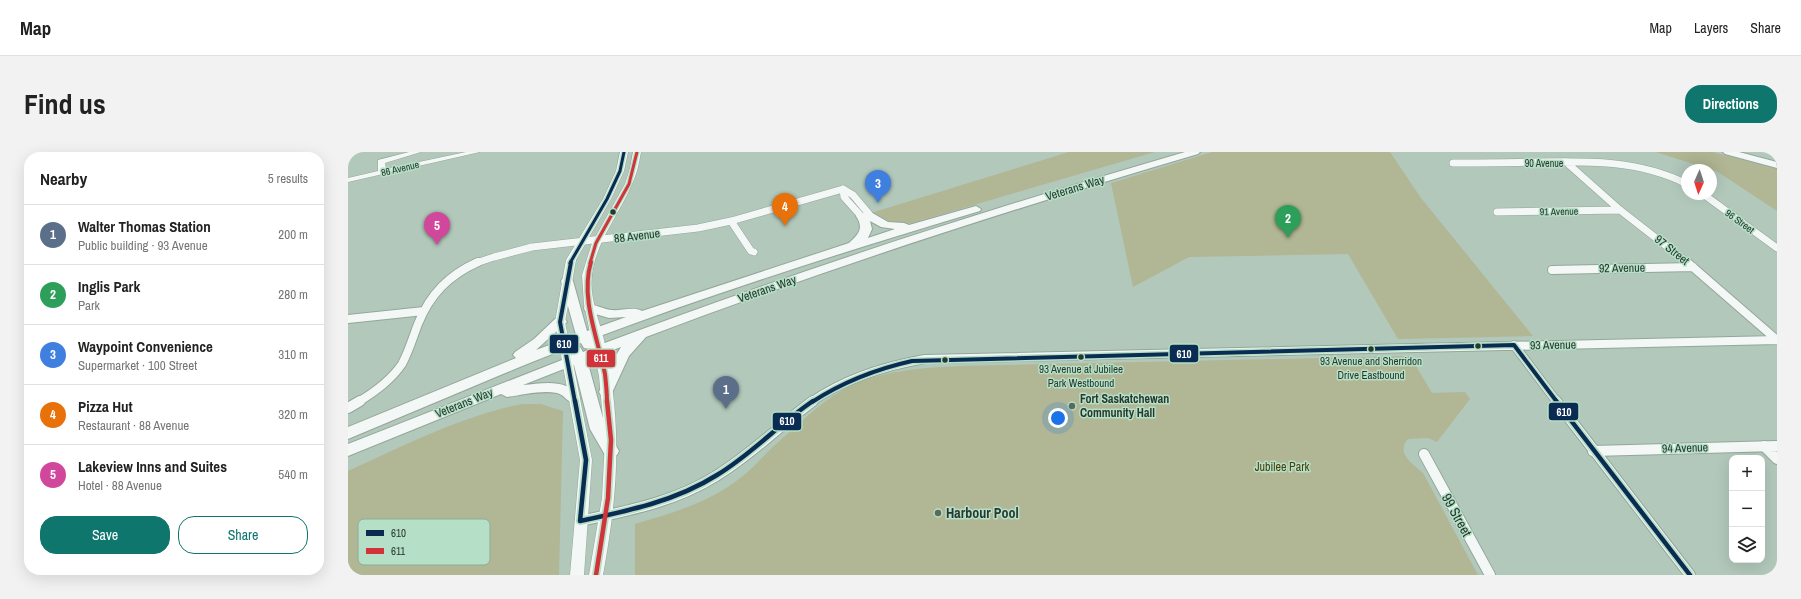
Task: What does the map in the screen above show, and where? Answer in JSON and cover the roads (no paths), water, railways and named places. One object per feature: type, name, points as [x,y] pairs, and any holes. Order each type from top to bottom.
[{"type":"main road","name":"Veterans Way","points":[[348,449],[477,397],[669,306],[817,256],[1168,152]]},
{"type":"main road","name":"Veterans Way","points":[[348,433],[496,371],[572,353],[593,342],[666,325],[882,249],[1195,152]]},
{"type":"main road","points":[[1728,152],[1777,165]]},
{"type":"main road","points":[[1749,152],[1777,160]]},
{"type":"main road","points":[[865,215],[883,225],[896,227],[945,218]]},
{"type":"main road","points":[[854,245],[863,238],[867,231],[865,215]]},
{"type":"main road","points":[[567,281],[593,342],[808,263],[817,256]]},
{"type":"main road","points":[[590,308],[600,312],[621,314],[639,313],[669,306]]},
{"type":"main road","points":[[496,371],[539,342],[560,322]]},
{"type":"main road","points":[[606,392],[619,360],[630,345],[666,325]]},
{"type":"main road","points":[[348,449],[386,429],[572,353],[598,429],[611,451]]},
{"type":"main road","points":[[477,397],[547,387],[563,389],[573,398]]},
{"type":"street","points":[[382,172],[380,163],[417,152]]},
{"type":"street","name":"86 Avenue","points":[[348,180],[473,152]]},
{"type":"street","points":[[577,575],[580,521],[586,460],[573,398],[572,353],[560,322],[571,260],[607,199],[620,171],[624,152]]},
{"type":"street","points":[[596,575],[607,515],[611,451],[606,392],[593,342],[587,276],[599,241],[631,178],[636,162],[637,152]]},
{"type":"street","name":"97 Street","points":[[1566,162],[1620,210],[1693,267],[1777,340]]},
{"type":"street","name":"90 Avenue","points":[[1453,163],[1604,162],[1634,165],[1661,172],[1681,181]]},
{"type":"street","name":"88 Avenue","points":[[349,407],[375,392],[401,363],[424,311],[438,289],[450,279],[475,263],[510,251],[532,247],[599,241],[698,228],[731,221],[843,189],[844,197],[865,215]]},
{"type":"street","name":"96 Street","points":[[1711,200],[1777,248]]},
{"type":"street","name":"91 Avenue","points":[[1497,212],[1620,210]]},
{"type":"street","points":[[731,221],[751,251],[754,252]]},
{"type":"street","name":"92 Avenue","points":[[1552,270],[1693,267]]},
{"type":"street","points":[[348,319],[424,311]]},
{"type":"street","name":"93 Avenue","points":[[580,521],[664,500],[711,480],[732,467],[820,396],[846,381],[886,365],[925,359],[1777,340]]},
{"type":"street","points":[[1514,345],[1593,451],[1690,575]]},
{"type":"street","points":[[1764,446],[1777,459]]},
{"type":"street","name":"94 Avenue","points":[[1593,451],[1777,446]]},
{"type":"street","name":"99 Street","points":[[1424,454],[1490,575]]},
{"type":"place","name":"Waypoint Convenience","points":[[878,203]]},
{"type":"place","name":"Pizza Hut","points":[[785,226]]},
{"type":"place","name":"Inglis Park","points":[[1288,238]]},
{"type":"place","name":"Lakeview Inns and Suites","points":[[437,245]]},
{"type":"place","name":"93 Avenue and Sherridon Drive Eastbound","points":[[1371,349]]},
{"type":"place","name":"93 Avenue at Jubilee Park Westbound","points":[[1081,357]]},
{"type":"place","name":"Fort Saskatchewan Community Hall","points":[[1072,406]]},
{"type":"place","name":"Walter Thomas Station","points":[[726,409]]},
{"type":"place","name":"Harbour Pool","points":[[938,513]]},
{"type":"park label","name":"Jubilee Park","points":[[1282,467]]}]
